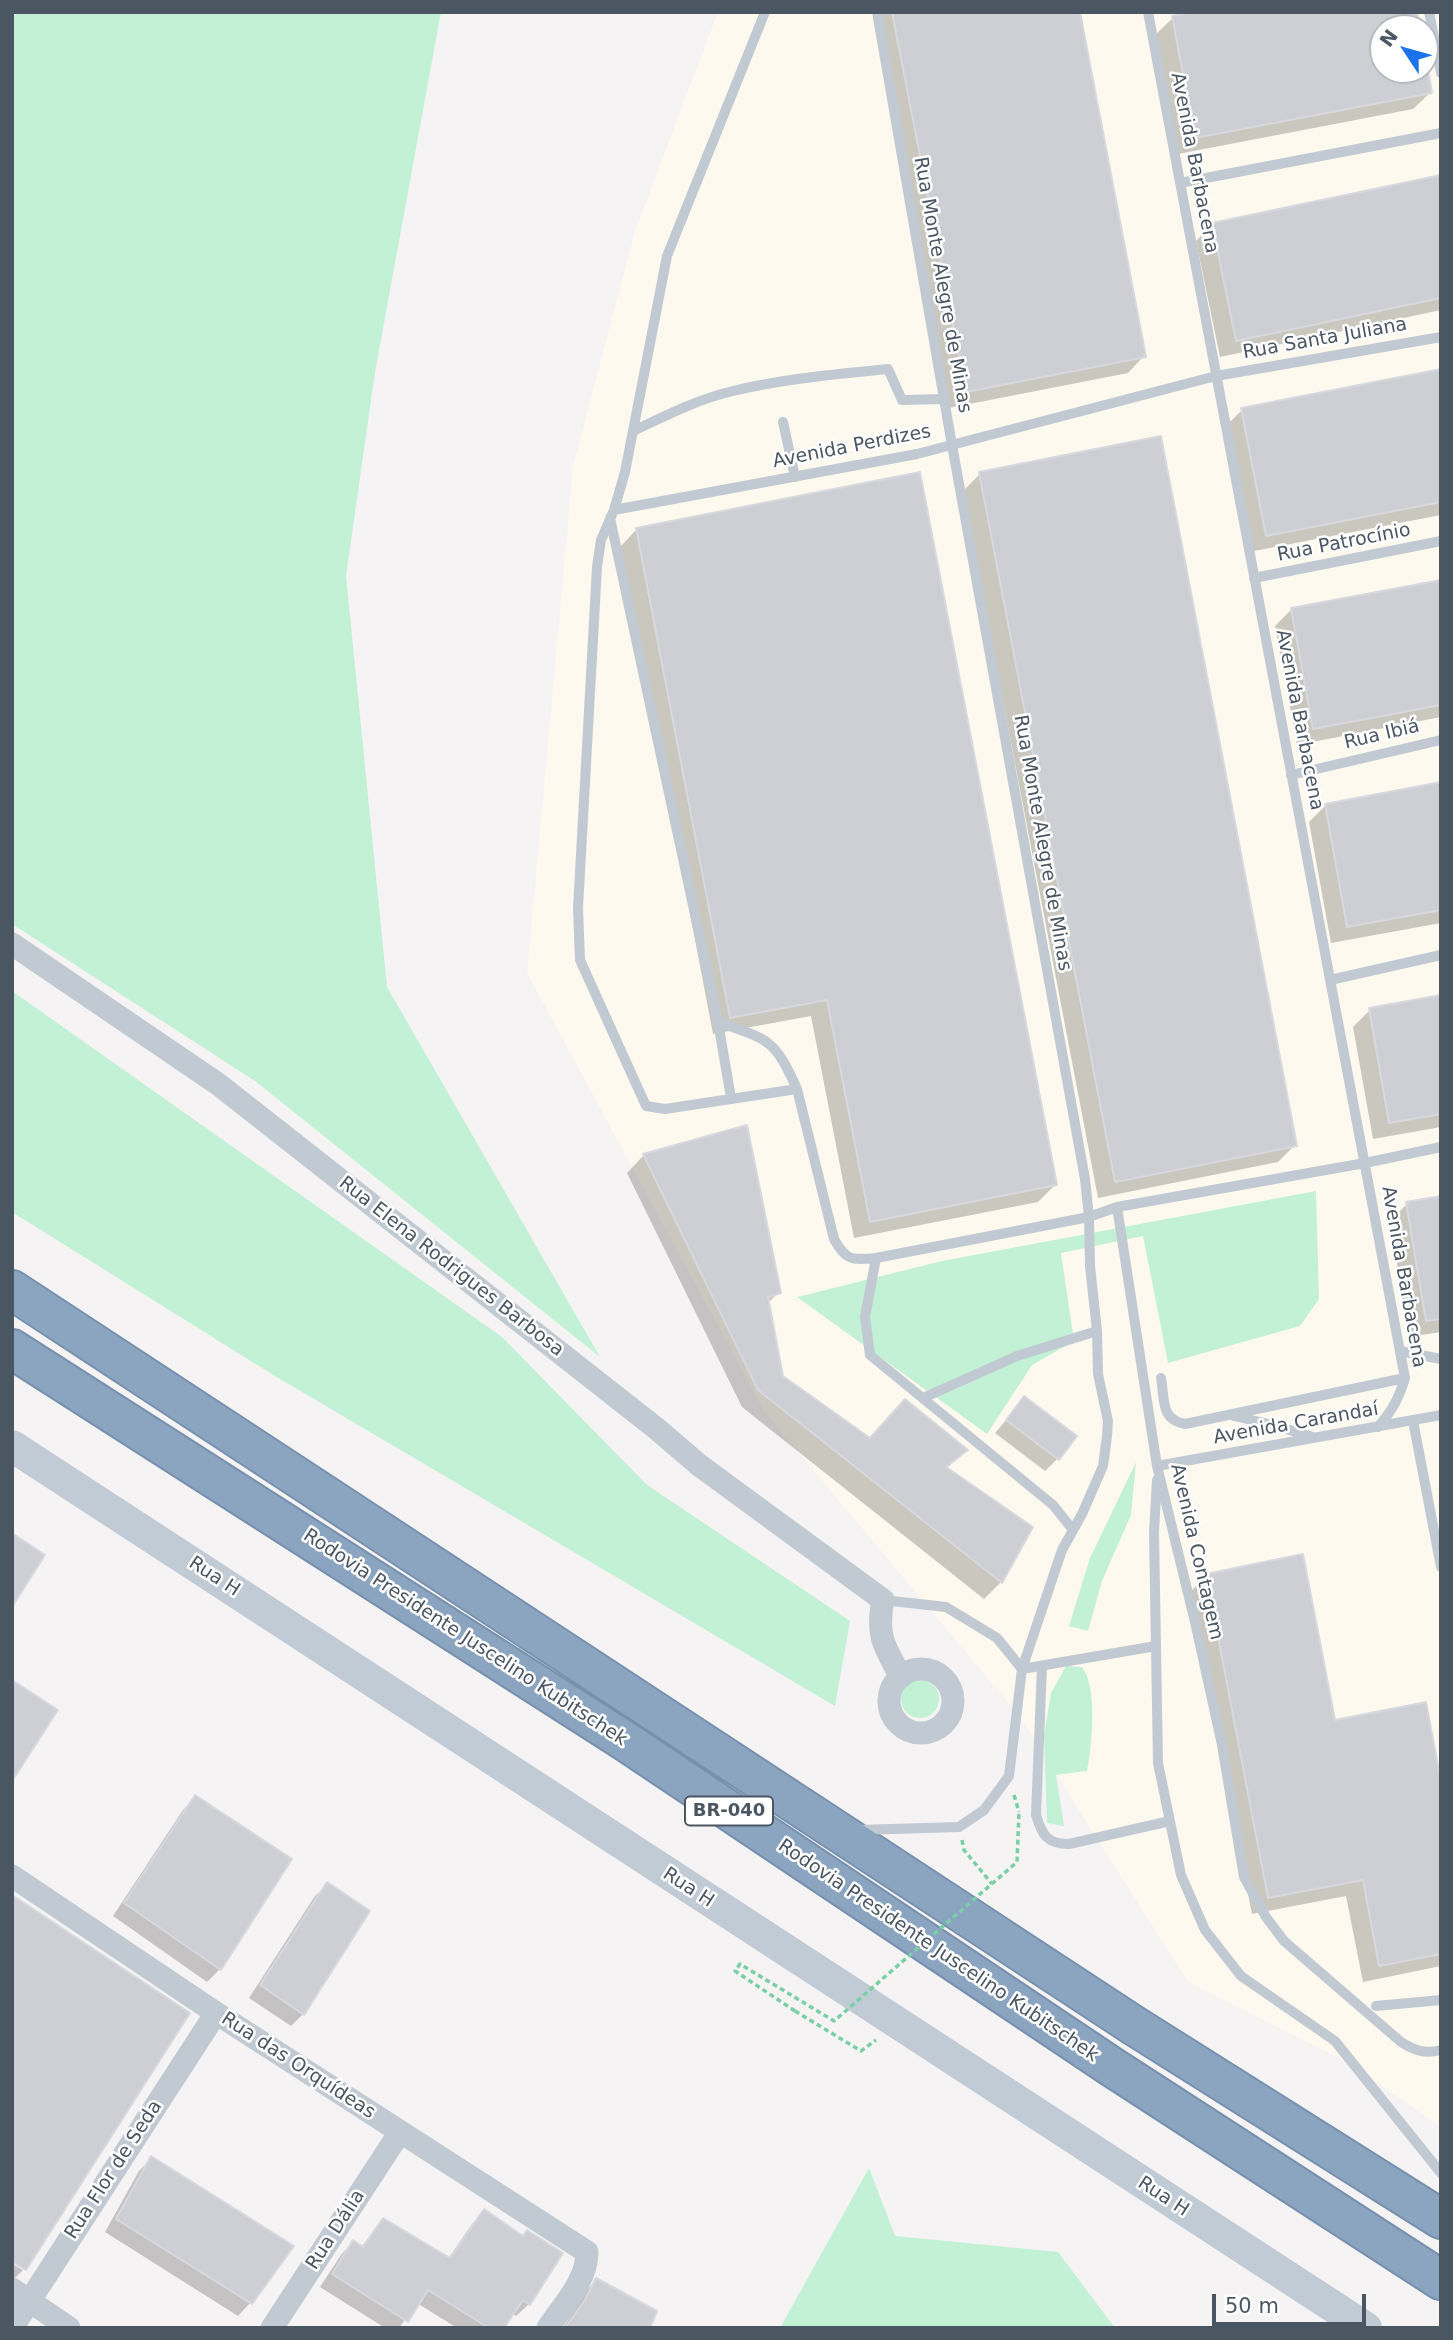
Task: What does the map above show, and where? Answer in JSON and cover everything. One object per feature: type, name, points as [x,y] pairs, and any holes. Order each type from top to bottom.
[{"type":"highway","name":"BR-040","points":[[12,1290],[1133,2025],[1441,2219]]},
{"type":"highway","name":"Rodovia Presidente Juscelino Kubitschek","points":[[12,1349],[625,1741],[1100,2060],[1441,2280]]},
{"type":"main road","name":"Rua H","points":[[12,1446],[1366,2328]]},
{"type":"street","name":"Rua Elena Rodrigues Barbosa","points":[[12,944],[218,1084],[657,1429],[699,1465],[883,1600]]},
{"type":"street","points":[[883,1600],[879,1618],[881,1641],[901,1677]]},
{"type":"street","name":"Rua das Orquídeas","points":[[12,1876],[216,2013],[587,2252],[587,2264],[582,2277],[548,2328]]},
{"type":"street","name":"Rua Flor de Seda","points":[[12,2328],[21,2295],[216,2013]]},
{"type":"street","name":"Rua Dália","points":[[272,2328],[400,2132]]},
{"type":"street","points":[[21,2295],[69,2328]]},
{"type":"lane","points":[[765,12],[667,256],[625,472],[601,540],[597,567],[578,908],[580,960],[646,1106],[665,1109],[797,1089]]},
{"type":"lane","name":"Rua Monte Alegre de Minas","points":[[877,12],[952,445],[1083,1165],[1089,1217],[1098,1374],[1108,1421],[1103,1466],[1062,1550],[1022,1669]]},
{"type":"lane","name":"Avenida Barbacena","points":[[1147,12],[1405,1378],[1399,1400],[1378,1427]]},
{"type":"lane","points":[[1429,12],[1441,73]]},
{"type":"lane","points":[[1180,183],[1441,132]]},
{"type":"lane","name":"Rua Santa Juliana","points":[[1216,376],[1441,337]]},
{"type":"lane","points":[[632,431],[704,399],[733,390],[842,373],[888,369],[902,400],[944,400]]},
{"type":"lane","name":"Avenida Perdizes","points":[[612,514],[917,454],[1216,376]]},
{"type":"lane","points":[[783,422],[795,477]]},
{"type":"lane","points":[[612,514],[718,1022],[731,1098]]},
{"type":"lane","name":"Rua Patrocínio","points":[[1254,578],[1441,541]]},
{"type":"lane","name":"Rua Ibiá","points":[[1291,775],[1441,740]]},
{"type":"lane","points":[[1330,980],[1441,955]]},
{"type":"lane","points":[[718,1022],[770,1043],[783,1057],[797,1089],[834,1239],[842,1255],[855,1259],[876,1258],[1089,1217],[1117,1207],[1441,1147]]},
{"type":"lane","name":"Avenida Contagem","points":[[1117,1207],[1157,1466],[1222,1745],[1244,1877],[1260,1907],[1284,1941],[1401,2042],[1412,2049],[1428,2053],[1441,2050]]},
{"type":"lane","points":[[876,1258],[865,1317],[870,1355],[1053,1505],[1073,1530]]},
{"type":"lane","points":[[923,1398],[1017,1356],[1097,1331]]},
{"type":"lane","points":[[1400,1351],[1441,1359]]},
{"type":"lane","name":"Avenida Carandaí","points":[[1161,1378],[1167,1415],[1173,1421],[1185,1424],[1405,1378]]},
{"type":"lane","points":[[1227,1415],[1317,1438]]},
{"type":"lane","name":"Avenida Carandaí","points":[[1157,1466],[1441,1415]]},
{"type":"lane","points":[[1413,1421],[1441,1567]]},
{"type":"lane","points":[[1157,1466],[1154,1532],[1158,1763],[1181,1875],[1205,1930],[1241,1976],[1335,2041],[1441,2173]]},
{"type":"lane","name":"Rua Elena Rodrigues Barbosa","points":[[883,1600],[946,1607],[997,1639],[1022,1669]]},
{"type":"lane","points":[[838,1831],[959,1827],[984,1810],[1009,1776],[1022,1669],[1156,1646]]},
{"type":"lane","points":[[1042,1666],[1036,1815],[1046,1838],[1057,1844],[1069,1844],[1170,1821]]},
{"type":"lane","points":[[1376,2006],[1441,2000]]},
{"type":"path","points":[[896,2024],[862,2051],[735,1971],[740,1964],[834,2021],[1017,1862],[1019,1812]]},
{"type":"path","points":[[964,1850],[992,1884]]},
{"type":"shaded area","points":[[718,12],[1441,12],[1441,2127],[1351,2064],[1188,1982],[1020,1717],[764,1411],[527,973],[573,466],[635,231]]},
{"type":"green space","points":[[12,12],[441,12],[375,372],[346,576],[387,987],[600,1357],[255,1081],[12,924]]},
{"type":"green space","points":[[12,991],[502,1337],[647,1485],[850,1621],[835,1706],[275,1376],[12,1212]]},
{"type":"green space","points":[[1316,1191],[1319,1299],[1300,1326],[1168,1363],[1143,1236],[1061,1253],[1074,1341],[1032,1365],[987,1434],[797,1297],[942,1261]]},
{"type":"green space","points":[[1136,1462],[1131,1515],[1102,1581],[1088,1631],[1069,1626],[1090,1558]]},
{"type":"green space","points":[[1066,1666],[1082,1667],[1087,1676],[1092,1717],[1087,1771],[1056,1775],[1064,1826],[1047,1823],[1044,1735],[1051,1693]]},
{"type":"green space","points":[[920,1680],[933,1686],[939,1699],[933,1712],[920,1718],[907,1712],[901,1699],[907,1686]]},
{"type":"green space","points":[[869,2168],[895,2236],[1058,2252],[1115,2328],[780,2328]]},
{"type":"building","points":[[892,12],[1080,12],[1146,357],[966,392]]},
{"type":"building","points":[[1191,12],[1417,12],[1369,14],[1369,84],[1430,84],[1432,93],[1195,138],[1172,16]]},
{"type":"building","points":[[1441,175],[1441,298],[1236,341],[1212,223]]},
{"type":"building","points":[[1441,369],[1441,502],[1266,536],[1241,408]]},
{"type":"building","points":[[1161,436],[1297,1146],[1115,1182],[979,472]]},
{"type":"building","points":[[920,472],[1057,1185],[870,1222],[827,1000],[730,1018],[636,528]]},
{"type":"building","points":[[1441,580],[1441,705],[1313,729],[1291,608]]},
{"type":"building","points":[[1441,782],[1441,910],[1347,927],[1325,804]]},
{"type":"building","points":[[1441,995],[1441,1114],[1389,1123],[1369,1008]]},
{"type":"building","points":[[747,1125],[781,1293],[768,1297],[783,1376],[870,1438],[905,1399],[968,1450],[946,1467],[1033,1527],[1002,1583],[758,1390],[643,1154]]},
{"type":"building","points":[[1441,1196],[1441,1319],[1426,1321],[1406,1202]]},
{"type":"building","points":[[1024,1396],[1077,1436],[1059,1460],[1006,1420]]},
{"type":"building","points":[[12,1533],[45,1555],[12,1607]]},
{"type":"building","points":[[1303,1554],[1335,1720],[1426,1702],[1441,1781],[1441,1954],[1379,1966],[1363,1880],[1268,1898],[1206,1574]]},
{"type":"building","points":[[12,1680],[58,1710],[12,1781]]},
{"type":"building","points":[[195,1795],[292,1859],[221,1970],[124,1903]]},
{"type":"building","points":[[327,1882],[370,1911],[304,2015],[260,1985]]},
{"type":"building","points":[[12,1895],[190,2013],[26,2270],[12,2262]]},
{"type":"building","points":[[151,2156],[294,2246],[252,2304],[116,2219]]},
{"type":"building","points":[[484,2209],[523,2236],[527,2230],[563,2253],[530,2305],[523,2300],[504,2328],[489,2328],[428,2290],[408,2322],[332,2274],[353,2240],[363,2247],[383,2218],[450,2258]]},
{"type":"building","points":[[596,2278],[657,2311],[650,2328],[565,2328],[585,2300]]}]
